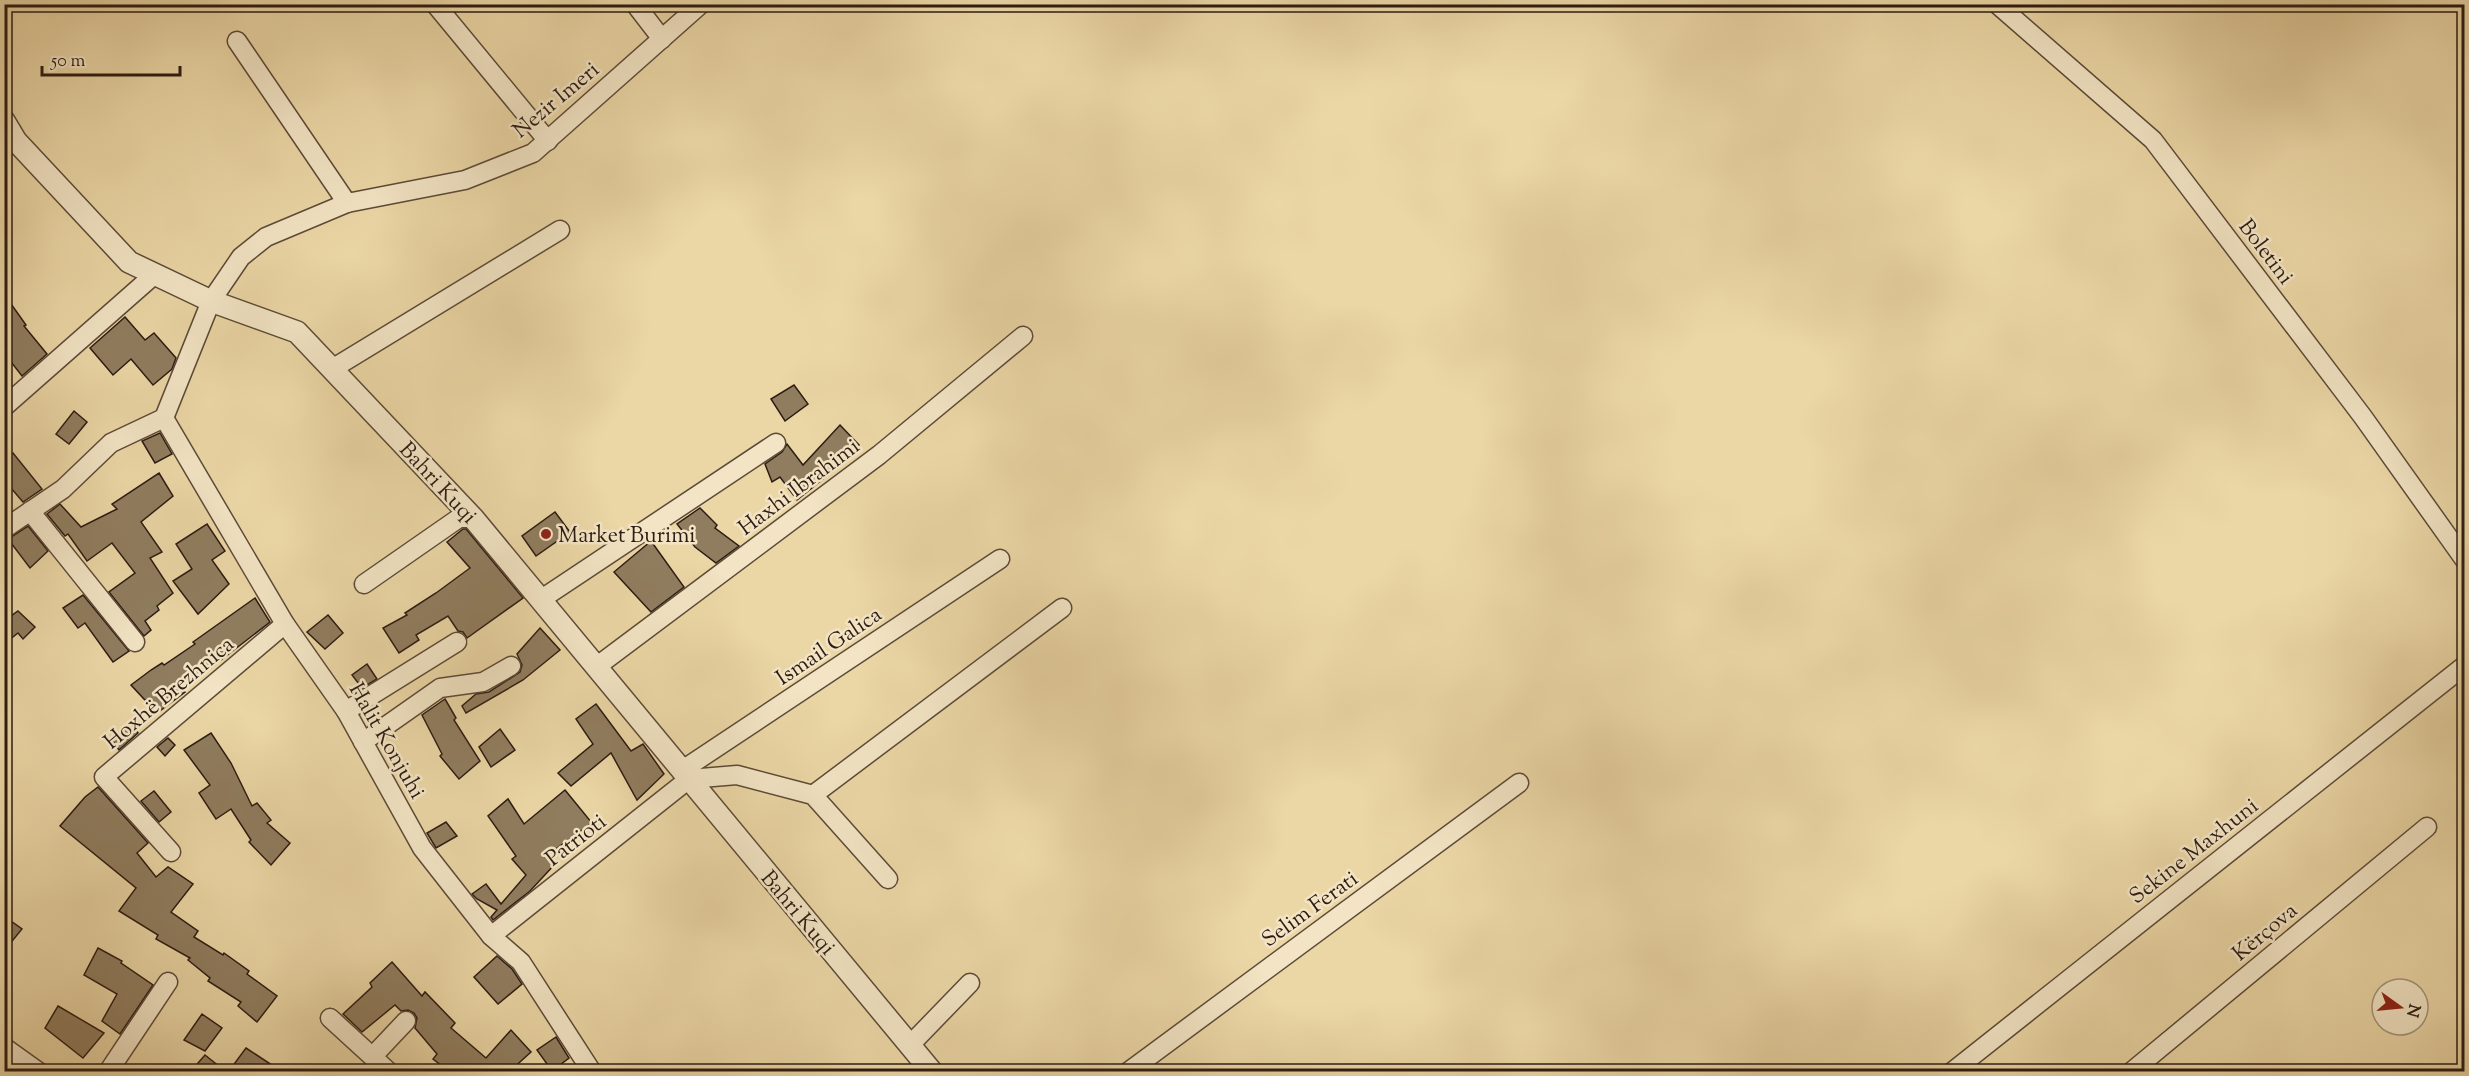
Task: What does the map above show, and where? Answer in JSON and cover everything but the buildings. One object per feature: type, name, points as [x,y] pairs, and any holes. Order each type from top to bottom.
[{"type":"street","points":[[435,4],[548,141]]},
{"type":"street","points":[[635,4],[662,39]]},
{"type":"street","name":"Nezir Imeri","points":[[164,418],[211,301],[241,257],[266,237],[347,203],[465,180],[533,153],[701,4]]},
{"type":"street","name":"Boletini","points":[[1998,4],[2152,140],[2363,417],[2464,559]]},
{"type":"street","points":[[237,42],[347,203]]},
{"type":"street","name":"Bahri Kuqi","points":[[4,121],[16,141],[129,262],[211,301],[297,332],[473,518],[932,1071]]},
{"type":"street","points":[[332,369],[560,230]]},
{"type":"street","points":[[9,403],[155,274]]},
{"type":"street","name":"Haxhi Ibrahimi","points":[[596,666],[879,454],[1023,336]]},
{"type":"street","points":[[4,529],[63,489],[111,444],[164,418]]},
{"type":"street","name":"Halit Konjuhi","points":[[164,418],[285,624],[346,711],[423,848],[491,936],[521,962],[592,1071]]},
{"type":"street","points":[[540,600],[776,443]]},
{"type":"street","points":[[30,511],[135,642]]},
{"type":"street","points":[[364,585],[459,518],[473,518]]},
{"type":"street","name":"Ismail Galica","points":[[685,775],[1000,559]]},
{"type":"street","points":[[813,795],[1062,608]]},
{"type":"street","name":"Hoxhë Brezhnica","points":[[171,852],[104,777],[285,624]]},
{"type":"street","points":[[346,711],[457,642]]},
{"type":"street","points":[[363,742],[440,688],[483,681],[511,666]]},
{"type":"street","name":"Sekine Maxhuni","points":[[1952,1071],[2464,666]]},
{"type":"street","points":[[685,775],[737,774],[813,795],[888,879]]},
{"type":"street","name":"Patrioti","points":[[491,936],[685,775]]},
{"type":"street","name":"Selim Ferati","points":[[1128,1071],[1519,783]]},
{"type":"street","name":"Kërçova","points":[[2131,1071],[2427,826]]},
{"type":"street","points":[[108,1071],[168,982]]},
{"type":"street","points":[[910,1045],[970,983]]},
{"type":"street","points":[[330,1018],[389,1071]]},
{"type":"street","points":[[373,1056],[406,1021]]},
{"type":"street","points":[[4,1047],[39,1071]]},
{"type":"place","name":"Market Burimi","points":[[546,534]]}]
